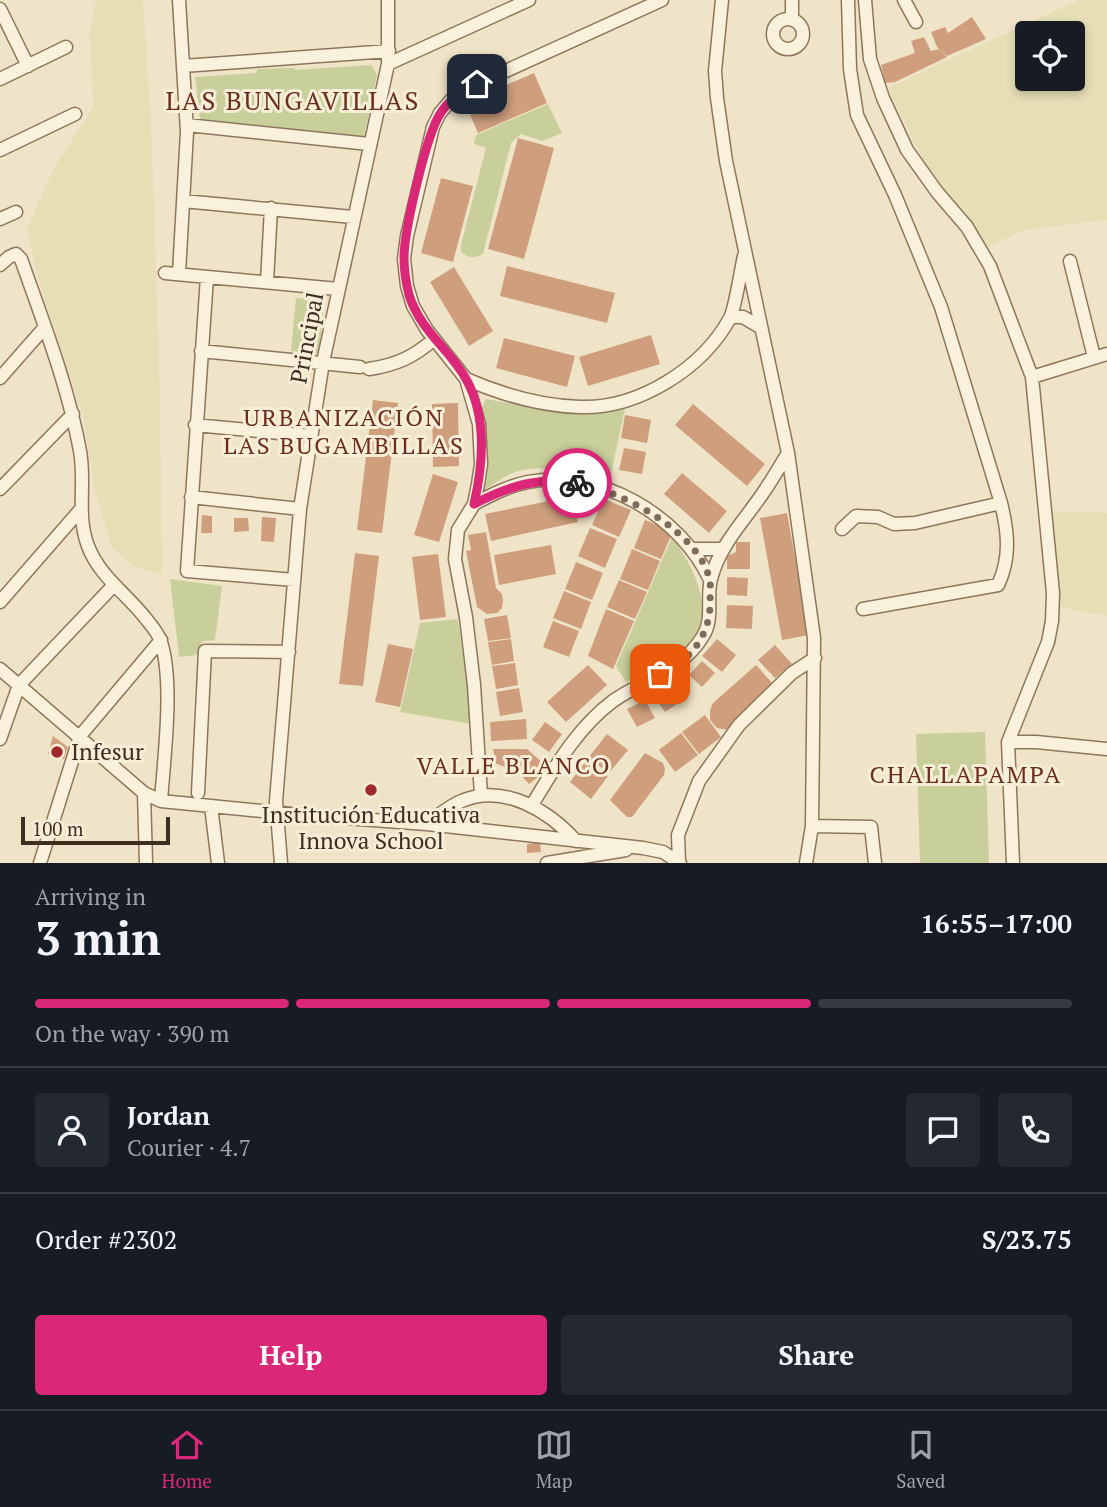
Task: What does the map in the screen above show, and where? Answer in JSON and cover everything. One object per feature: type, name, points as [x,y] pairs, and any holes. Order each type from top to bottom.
[{"type":"street","points":[[179,0],[187,125],[179,273]]},
{"type":"street","name":"Principal","points":[[281,863],[276,813],[300,509],[323,362],[388,64],[388,0]]},
{"type":"street","points":[[388,64],[529,0]]},
{"type":"street","points":[[481,795],[474,685],[466,617],[455,559],[458,530],[474,504],[481,464],[479,424],[466,379],[433,339],[413,306],[407,286],[404,259],[429,138],[440,113],[453,98],[662,0]]},
{"type":"street","points":[[722,0],[715,71],[726,161],[788,453],[814,638],[812,826],[806,863]]},
{"type":"street","points":[[792,0],[792,20]]},
{"type":"street","points":[[848,0],[850,69],[857,115],[895,195],[941,307],[1008,534],[1006,567],[998,585],[863,609]]},
{"type":"street","points":[[866,0],[870,59],[883,98],[907,150],[937,192],[967,227],[990,265],[1032,377],[1053,593],[1052,621],[1048,642],[1008,742],[1013,863]]},
{"type":"street","points":[[904,0],[916,22]]},
{"type":"street","points":[[0,9],[28,66]]},
{"type":"street","points":[[0,79],[66,47]]},
{"type":"street","points":[[183,66],[389,51]]},
{"type":"street","points":[[2,145],[75,114]]},
{"type":"street","points":[[187,125],[369,144]]},
{"type":"street","points":[[184,201],[353,217]]},
{"type":"street","points":[[267,282],[271,208]]},
{"type":"street","points":[[0,219],[16,212]]},
{"type":"street","points":[[466,379],[513,397],[571,407],[607,404],[630,398],[672,378],[709,348],[731,317],[746,247]]},
{"type":"street","points":[[0,265],[16,254],[21,259],[73,414],[83,464],[81,509],[88,545],[97,564],[161,640],[166,668],[161,801]]},
{"type":"street","points":[[1032,377],[1101,355],[1069,261]]},
{"type":"street","points":[[165,273],[338,289]]},
{"type":"street","points":[[207,276],[187,571],[294,580]]},
{"type":"street","points":[[731,317],[743,317],[760,327]]},
{"type":"street","points":[[0,378],[45,327]]},
{"type":"street","points":[[201,351],[364,368],[405,360],[433,339]]},
{"type":"street","points":[[475,404],[491,389]]},
{"type":"street","points":[[0,489],[73,414]]},
{"type":"street","points":[[195,425],[312,436]]},
{"type":"street","points":[[532,805],[568,748],[590,722],[614,701],[683,660],[704,635],[710,611],[710,580],[723,548],[788,453]]},
{"type":"street","points":[[474,504],[502,489],[530,482],[564,480],[595,486],[621,496],[656,516],[678,533],[692,549],[710,580]]},
{"type":"street","points":[[191,497],[300,509]]},
{"type":"street","points":[[842,529],[856,516],[878,517],[894,524],[915,523],[1001,503]]},
{"type":"street","points":[[0,601],[81,509]]},
{"type":"street","points":[[692,549],[723,548]]},
{"type":"street","points":[[0,739],[19,685],[114,584]]},
{"type":"street","points":[[40,863],[80,736],[161,640]]},
{"type":"street","points":[[198,793],[205,651],[289,652]]},
{"type":"street","points":[[680,863],[678,835],[699,781],[739,725],[792,673],[815,659]]},
{"type":"street","points":[[0,669],[144,793],[161,801],[427,824],[643,848],[663,852],[680,863]]},
{"type":"street","points":[[1008,742],[1036,741],[1107,749]]},
{"type":"street","points":[[144,793],[146,863]]},
{"type":"street","points":[[427,824],[463,800],[481,795],[507,797],[532,805],[548,815],[576,841]]},
{"type":"street","points":[[211,806],[218,863]]},
{"type":"street","points":[[812,826],[871,827],[875,863]]},
{"type":"street","points":[[555,862],[619,857],[643,848]]},
{"type":"shaded area","points":[[96,0],[143,0],[152,145],[162,574],[135,567],[112,547],[95,492],[83,416],[39,283],[27,229],[53,170],[93,107],[90,34]]},
{"type":"shaded area","points":[[1079,0],[1107,0],[1107,220],[1024,230],[987,247],[924,163],[888,88],[1015,29],[1015,91],[1085,91],[1085,21],[1033,21]]},
{"type":"shaded area","points":[[1048,511],[1107,513],[1107,616],[1059,607]]},
{"type":"green space","points":[[371,65],[377,75],[364,137],[200,119],[195,77],[257,73],[257,69],[295,70]]},
{"type":"green space","points":[[548,104],[562,133],[543,141],[521,134],[511,143],[483,254],[466,256],[461,252],[461,245],[486,148],[474,144],[476,135]]},
{"type":"green space","points":[[296,298],[324,300],[319,354],[291,351]]},
{"type":"green space","points":[[486,399],[567,413],[626,404],[609,483],[576,473],[541,468],[514,472],[484,490],[479,487],[485,442],[481,409]]},
{"type":"green space","points":[[672,537],[696,578],[702,608],[700,622],[694,636],[682,649],[626,682],[616,666]]},
{"type":"green space","points":[[170,579],[222,586],[215,640],[203,641],[197,655],[179,657]]},
{"type":"green space","points":[[458,619],[472,724],[400,712],[420,623]]},
{"type":"green space","points":[[985,732],[989,863],[920,863],[916,734]]},
{"type":"building","points":[[972,17],[986,39],[947,56],[937,47],[931,32],[945,27],[948,33]]},
{"type":"building","points":[[924,37],[931,51],[939,49],[947,57],[895,82],[885,83],[881,65],[915,53],[911,41]]},
{"type":"building","points":[[534,73],[547,103],[478,133],[465,103]]},
{"type":"building","points":[[518,138],[554,148],[524,259],[488,249]]},
{"type":"building","points":[[441,178],[473,186],[453,262],[421,253]]},
{"type":"building","points":[[507,266],[615,293],[607,323],[500,296]]},
{"type":"building","points":[[454,267],[493,331],[469,346],[430,282]]},
{"type":"building","points":[[651,335],[660,364],[588,386],[579,357]]},
{"type":"building","points":[[504,338],[575,356],[567,387],[496,368]]},
{"type":"building","points":[[373,400],[398,403],[382,533],[357,530]]},
{"type":"building","points":[[458,403],[459,466],[433,467],[432,404]]},
{"type":"building","points":[[693,404],[765,464],[747,486],[675,425]]},
{"type":"building","points":[[625,415],[651,420],[647,443],[621,438]]},
{"type":"building","points":[[624,448],[646,452],[642,474],[619,470]]},
{"type":"building","points":[[682,473],[727,511],[709,533],[664,494]]},
{"type":"building","points":[[433,474],[458,482],[439,542],[414,535]]},
{"type":"building","points":[[573,496],[578,522],[491,541],[485,514]]},
{"type":"building","points":[[604,499],[631,510],[619,537],[592,525]]},
{"type":"building","points":[[787,513],[809,635],[782,640],[760,518]]},
{"type":"building","points":[[202,515],[212,516],[212,533],[201,533]]},
{"type":"building","points":[[262,517],[276,518],[274,542],[261,541]]},
{"type":"building","points":[[234,518],[248,518],[249,531],[234,532]]},
{"type":"building","points":[[645,520],[673,531],[661,559],[634,548]]},
{"type":"building","points":[[590,528],[617,539],[605,568],[578,556]]},
{"type":"building","points":[[486,532],[496,588],[502,594],[503,601],[502,608],[497,613],[487,614],[477,607],[466,551],[471,550],[468,535]]},
{"type":"building","points":[[736,542],[750,542],[750,569],[727,569],[727,556],[736,552]]},
{"type":"building","points":[[551,545],[556,574],[499,585],[494,555]]},
{"type":"building","points":[[632,549],[660,561],[648,590],[620,579]]},
{"type":"building","points":[[355,553],[379,556],[363,686],[339,684]]},
{"type":"building","points":[[438,554],[446,617],[420,620],[412,557]]},
{"type":"building","points":[[576,562],[603,573],[592,600],[565,589]]},
{"type":"building","points":[[727,577],[748,578],[747,596],[727,595]]},
{"type":"building","points":[[619,580],[647,592],[635,619],[607,607]]},
{"type":"building","points":[[564,591],[591,602],[581,629],[553,618]]},
{"type":"building","points":[[727,605],[753,606],[752,629],[726,628]]},
{"type":"building","points":[[606,609],[634,621],[613,669],[588,656]]},
{"type":"building","points":[[507,615],[511,638],[488,641],[484,619]]},
{"type":"building","points":[[553,621],[579,631],[569,657],[543,647]]},
{"type":"building","points":[[511,639],[514,661],[492,665],[488,642]]},
{"type":"building","points":[[717,639],[736,655],[722,672],[702,656]]},
{"type":"building","points":[[388,644],[413,649],[400,707],[375,702]]},
{"type":"building","points":[[775,645],[792,664],[775,678],[758,660]]},
{"type":"building","points":[[702,661],[715,673],[702,687],[689,675]]},
{"type":"building","points":[[515,663],[518,685],[496,689],[492,666]]},
{"type":"building","points":[[588,665],[607,685],[566,722],[547,702]]},
{"type":"building","points":[[756,665],[773,684],[728,730],[717,728],[710,720],[713,703]]},
{"type":"building","points":[[671,680],[683,700],[665,712],[652,693]]},
{"type":"building","points":[[519,688],[523,712],[500,716],[496,692]]},
{"type":"building","points":[[645,700],[655,718],[637,727],[627,709]]},
{"type":"building","points":[[705,715],[721,737],[699,754],[682,732]]},
{"type":"building","points":[[526,719],[527,739],[491,741],[490,722]]},
{"type":"building","points":[[545,722],[562,734],[549,752],[532,740]]},
{"type":"building","points":[[681,733],[698,755],[675,772],[659,750]]},
{"type":"building","points":[[607,734],[628,750],[609,773],[588,758]]},
{"type":"building","points":[[53,736],[68,747],[64,759],[48,754]]},
{"type":"building","points":[[493,749],[527,749],[545,765],[538,777],[529,784],[517,771],[509,771],[491,762],[495,759]]},
{"type":"building","points":[[645,753],[663,763],[664,775],[632,817],[627,817],[610,800]]},
{"type":"building","points":[[587,760],[608,776],[591,799],[570,782]]},
{"type":"building","points":[[540,842],[541,852],[527,853],[527,844]]},
{"type":"way so far","points":[[577,483],[595,486],[621,496],[666,523],[692,549],[710,580],[710,611],[704,635],[683,660],[660,674]]},
{"type":"place","name":"Infesur","points":[[57,752]]},
{"type":"place","name":"Institución Educativa Innova School","points":[[371,790]]},
{"type":"district","name":"LAS BUNGAVILLAS","points":[[293,101]]},
{"type":"district","name":"URBANIZACIÓN LAS BUGAMBILLAS","points":[[344,432]]},
{"type":"district","name":"VALLE BLANCO","points":[[514,766]]},
{"type":"district","name":"CHALLAPAMPA","points":[[966,775]]},
{"type":"route","points":[[477,84],[446,105],[429,138],[405,247],[407,286],[419,318],[466,379],[475,404],[481,464],[474,504],[502,489],[530,482],[564,480],[577,483]]}]
